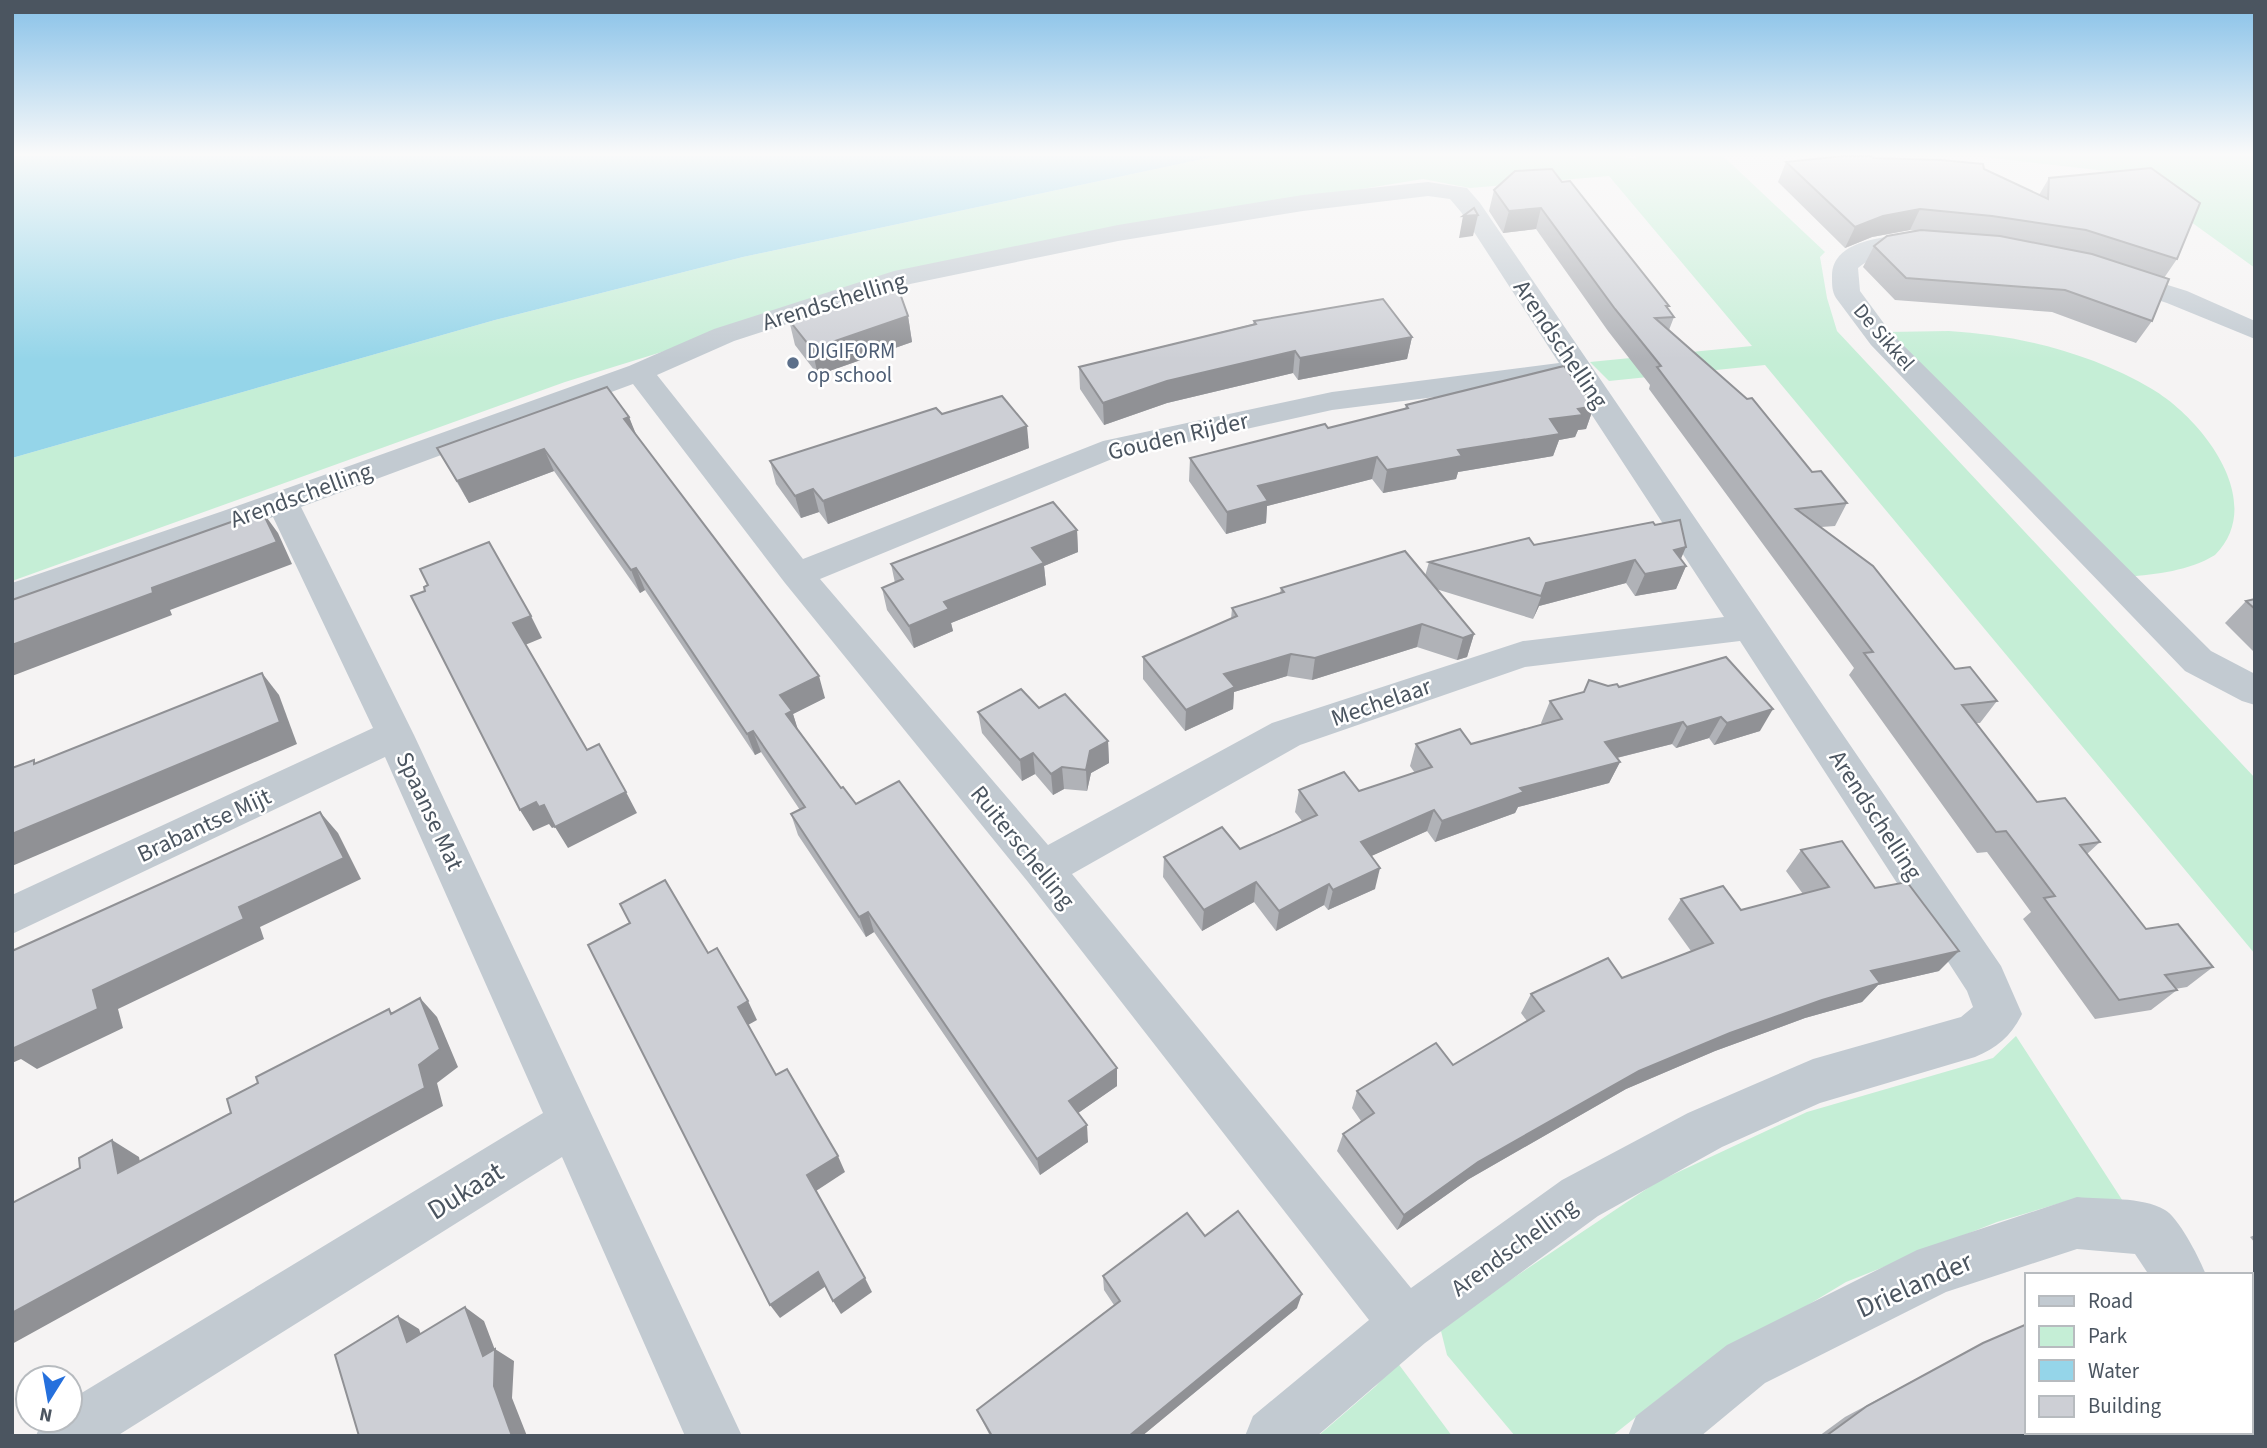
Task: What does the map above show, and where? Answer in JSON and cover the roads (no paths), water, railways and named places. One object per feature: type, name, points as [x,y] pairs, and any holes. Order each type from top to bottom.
[{"type":"street","name":"Arendschelling","points":[[12,596],[282,502],[639,372],[724,335],[905,277],[1176,224]]},
{"type":"street","name":"Arendschelling","points":[[1273,1436],[1406,1324],[1580,1198],[1705,1130],[1813,1082],[1975,1035],[1998,1014],[1985,981],[1481,224]]},
{"type":"street","name":"De Sikkel","points":[[1949,244],[1910,241],[1867,248],[1845,266],[1846,292],[1881,339],[2198,661],[2255,691]]},
{"type":"street","points":[[2085,266],[2177,297],[2255,331]]},
{"type":"street","name":"Gouden Rijder","points":[[797,575],[1103,451],[1332,401],[1578,370]]},
{"type":"street","name":"Ruiterschelling","points":[[639,372],[797,575],[1043,869],[1406,1324]]},
{"type":"street","name":"Spaanse Mat","points":[[282,502],[395,735],[572,1123]]},
{"type":"street","name":"Mechelaar","points":[[1043,869],[1286,734],[1523,654],[1751,627]]},
{"type":"street","name":"Brabantse Mijt","points":[[12,915],[395,735]]},
{"type":"street","points":[[572,1123],[714,1436]]},
{"type":"street","name":"Dukaat","points":[[64,1436],[572,1123]]},
{"type":"street","name":"Drielander","points":[[1656,1436],[1746,1364],[1936,1269],[2077,1223],[2150,1229],[2179,1273]]},
{"type":"water","points":[[12,224],[900,224],[743,257],[495,320],[12,458]]},
{"type":"place","name":"DIGIFORM op school","points":[[793,363]]}]
